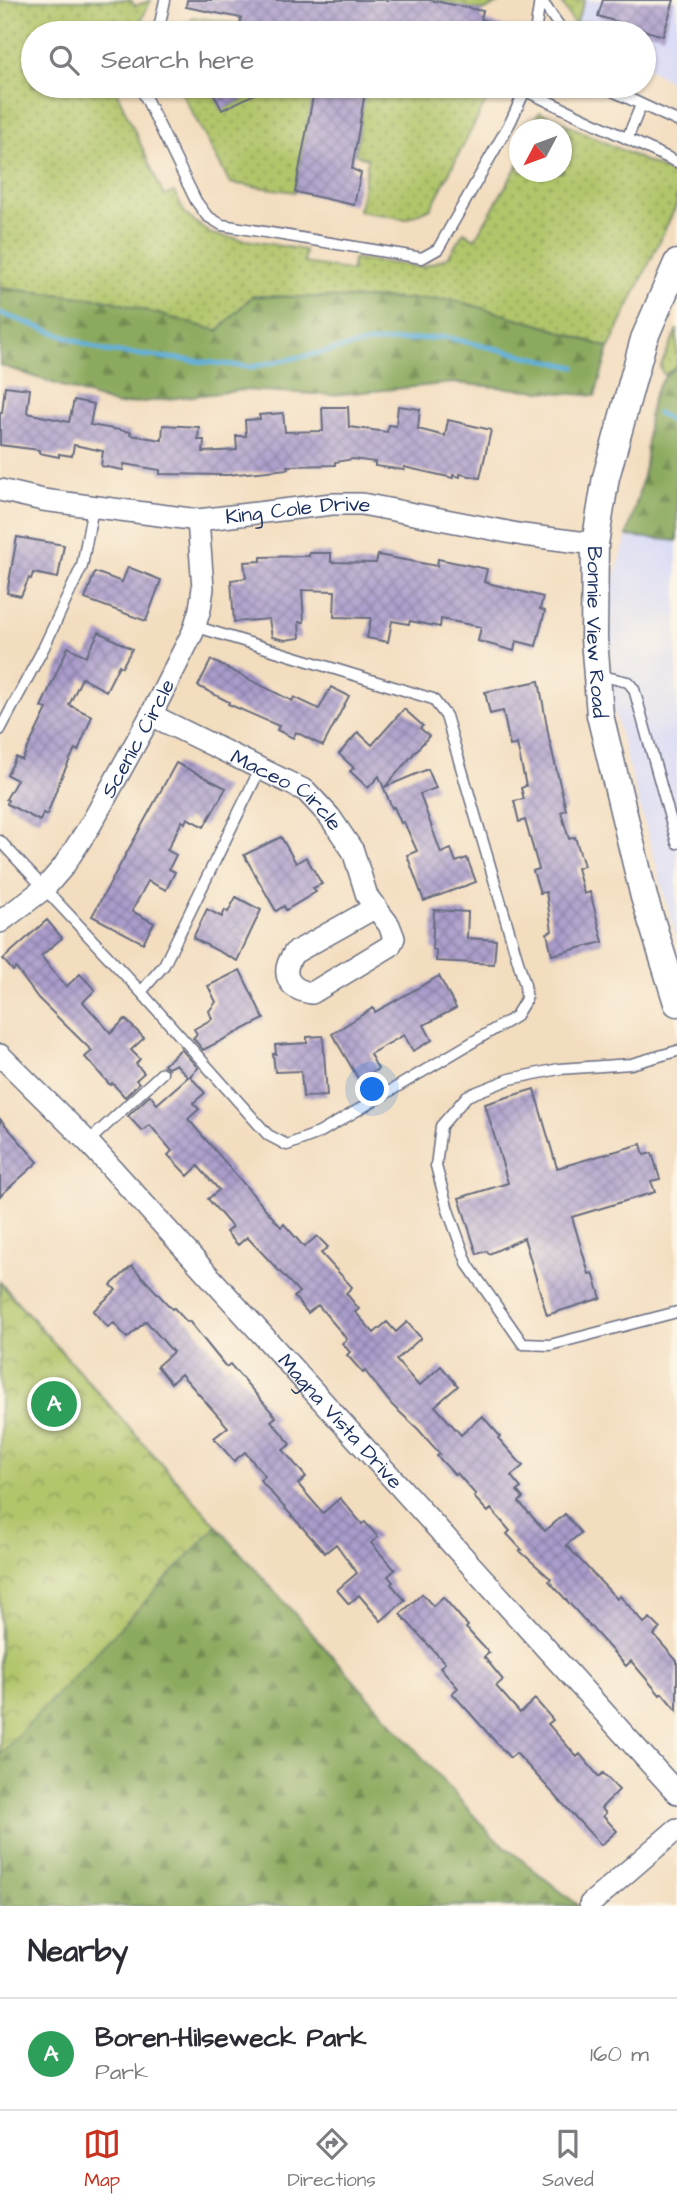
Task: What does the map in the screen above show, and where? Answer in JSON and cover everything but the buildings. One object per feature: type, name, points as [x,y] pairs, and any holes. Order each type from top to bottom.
[{"type":"street","name":"Bonnie View Road","points":[[677,262],[644,339],[606,477],[595,544],[594,638],[600,715],[644,897],[677,1003]]},
{"type":"street","name":"King Cole Drive","points":[[0,490],[43,500],[198,520],[332,503],[362,504],[523,535],[595,544]]},
{"type":"street","name":"Scenic Circle","points":[[0,922],[45,888],[63,867],[91,824],[151,715],[194,626],[203,588],[198,520]]},
{"type":"street","name":"Maceo Circle","points":[[151,715],[306,791],[330,817],[353,851],[367,895],[376,907],[389,925],[394,938],[390,946],[312,993],[300,992],[292,985],[287,974],[287,963],[294,953],[376,907]]},
{"type":"street","name":"Magna Vista Drive","points":[[0,1055],[88,1142],[677,1793]]},
{"type":"street","points":[[590,1904],[677,1829]]},
{"type":"lane","points":[[161,21],[165,0]]},
{"type":"lane","points":[[537,21],[540,0]]},
{"type":"lane","points":[[540,0],[556,21]]},
{"type":"lane","points":[[146,98],[206,216],[222,225],[422,258],[438,249],[521,98]]},
{"type":"lane","points":[[547,98],[677,162]]},
{"type":"lane","points":[[627,98],[677,121]]},
{"type":"lane","points":[[627,139],[641,105]]},
{"type":"lane","points":[[0,730],[43,649],[82,566],[93,507]]},
{"type":"lane","points":[[0,841],[141,992],[268,1135],[287,1145],[319,1133],[515,1017],[526,999],[525,985],[446,716],[433,699],[194,626]]},
{"type":"lane","points":[[597,675],[628,682],[635,689],[677,843]]},
{"type":"lane","points":[[141,992],[164,965],[261,767]]},
{"type":"lane","points":[[677,1051],[631,1064],[559,1069],[523,1077],[467,1096],[440,1126],[436,1166],[448,1210],[468,1265],[523,1344],[550,1345],[677,1312]]},
{"type":"lane","points":[[88,1142],[162,1073]]},
{"type":"shaded area","points":[[585,0],[677,0],[677,85],[656,73],[656,21],[577,21]]},
{"type":"shaded area","points":[[627,536],[677,541],[677,941],[611,700],[611,591]]},
{"type":"green space","points":[[0,0],[131,0],[135,6],[151,0],[141,21],[21,21],[21,98],[119,98],[164,196],[174,192],[186,215],[211,234],[305,250],[304,263],[352,271],[353,259],[423,267],[448,257],[464,232],[475,239],[509,180],[572,182],[572,127],[677,176],[677,204],[609,348],[454,300],[252,296],[218,331],[108,300],[0,288]]},
{"type":"green space","points":[[430,0],[505,0],[483,11]]},
{"type":"green space","points":[[560,0],[585,0],[577,21],[572,21]]},
{"type":"green space","points":[[193,17],[220,21],[190,21]]},
{"type":"green space","points":[[184,98],[216,98],[222,110],[246,98],[313,98],[295,192],[230,183]]},
{"type":"green space","points":[[364,98],[488,98],[431,208],[406,219],[359,211],[368,159],[355,154]]},
{"type":"green space","points":[[540,112],[555,119],[535,119]]},
{"type":"green space","points":[[0,288],[108,300],[218,331],[252,296],[454,300],[609,348],[595,396],[454,383],[333,395],[243,390],[117,405],[0,365]]},
{"type":"green space","points":[[677,329],[677,366],[664,375],[660,368]]},
{"type":"green space","points":[[677,366],[677,541],[627,536],[645,466],[653,399],[666,376]]},
{"type":"green space","points":[[0,1282],[492,1836],[579,1906],[0,1906]]},
{"type":"green space","points":[[0,1283],[217,1526],[0,1754]]},
{"type":"waterway","points":[[0,313],[105,351],[251,367],[368,343],[445,337],[575,367]]},
{"type":"waterway","points":[[658,413],[677,425]]},
{"type":"place","name":"Boren-Hilseweck Park","points":[[54,1404]]}]
